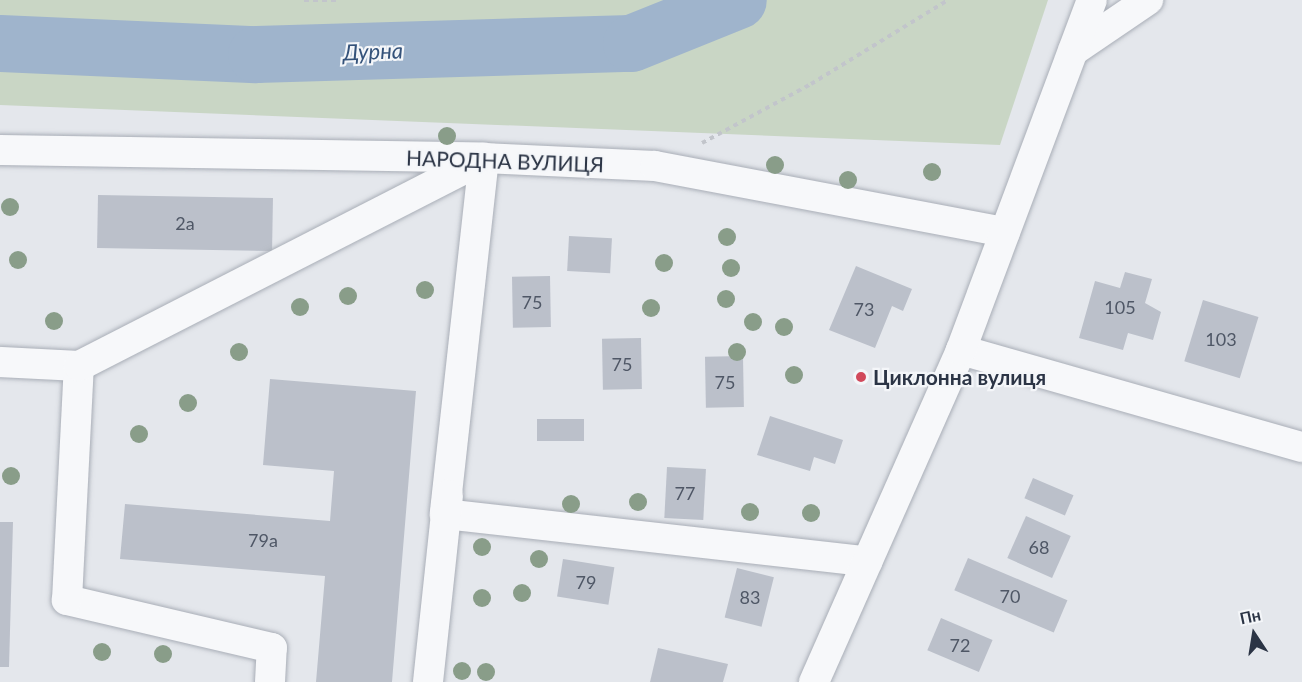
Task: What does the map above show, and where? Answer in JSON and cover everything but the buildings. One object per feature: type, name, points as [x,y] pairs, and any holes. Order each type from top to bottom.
[{"type":"street","points":[[814,682],[961,350],[1092,0]]},
{"type":"street","points":[[1073,51],[1148,0]]},
{"type":"street","name":"НАРОДНА ВУЛИЦЯ","points":[[0,150],[484,158],[655,166],[1005,232]]},
{"type":"street","points":[[0,362],[78,366],[484,158]]},
{"type":"street","points":[[428,682],[484,158]]},
{"type":"street","points":[[961,350],[1302,447]]},
{"type":"street","points":[[78,366],[67,600],[272,648],[270,682]]},
{"type":"street","points":[[445,514],[867,561]]},
{"type":"path","points":[[304,0],[340,0]]},
{"type":"path","points":[[655,166],[811,84],[948,0]]},
{"type":"green space","points":[[0,0],[1048,0],[1000,145],[0,105]]},
{"type":"waterway","name":"Дурна","points":[[0,43],[256,54],[631,43],[738,0]]},
{"type":"place","name":"Циклонна вулиця","points":[[861,377]]}]
